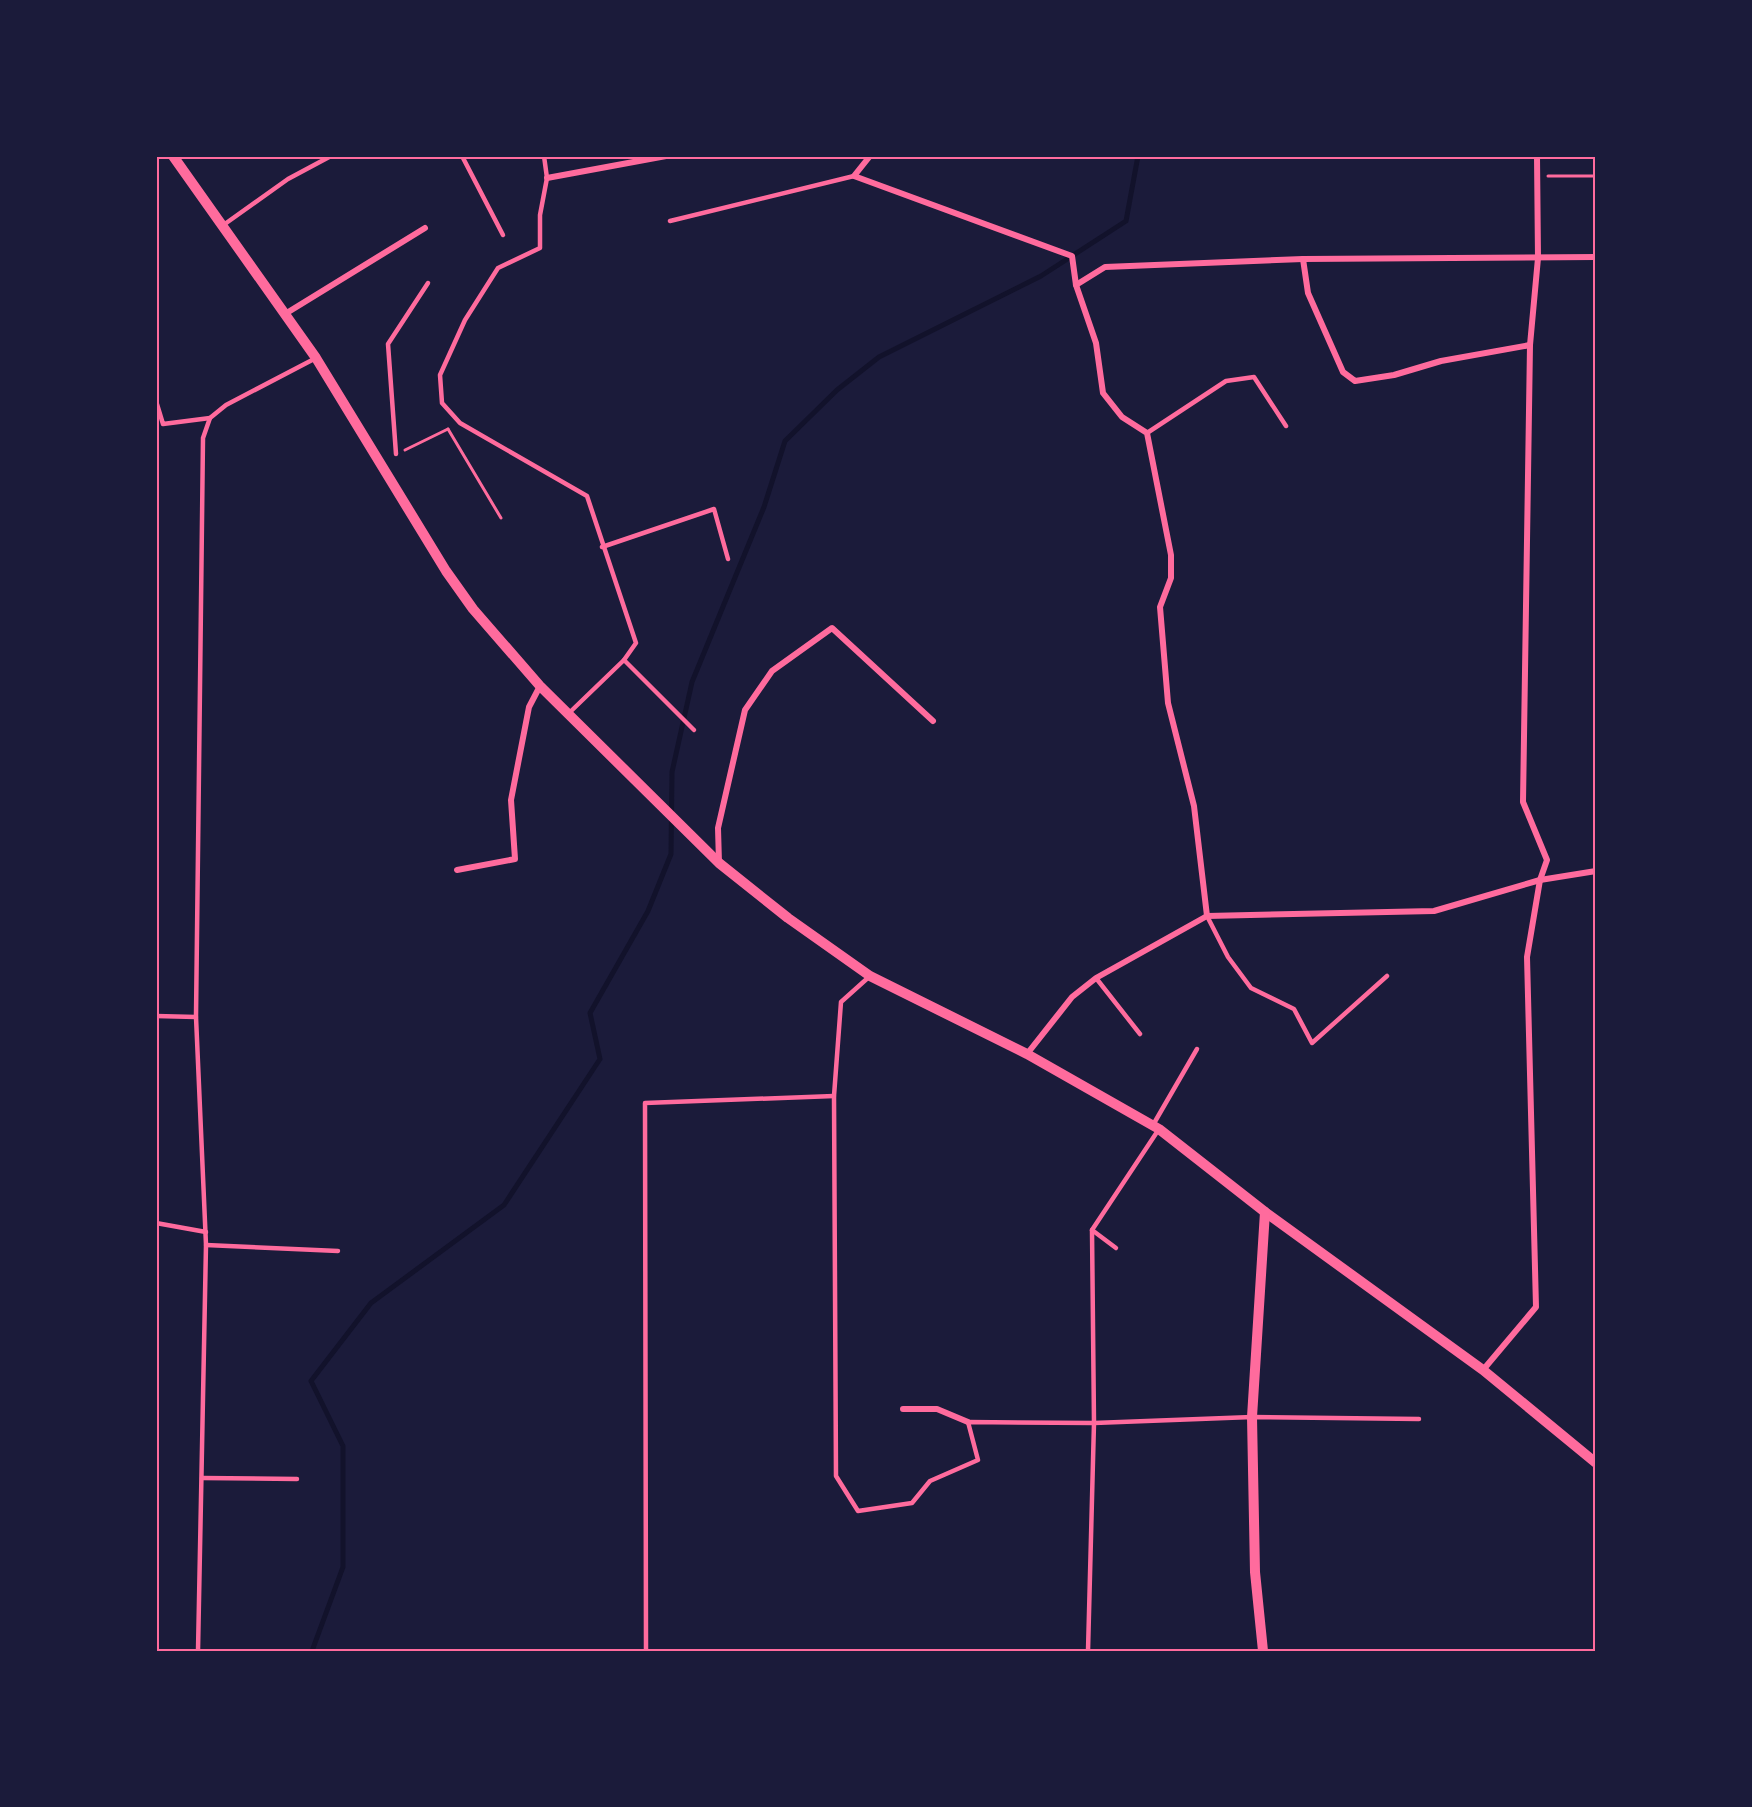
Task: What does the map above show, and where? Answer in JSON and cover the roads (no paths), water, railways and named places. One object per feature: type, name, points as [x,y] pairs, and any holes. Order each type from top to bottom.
[{"type":"street","points":[[173,156],[316,358],[446,571],[473,609],[540,686],[719,863],[788,918],[870,976],[1027,1054],[1156,1127],[1265,1212],[1483,1370],[1596,1463]]},
{"type":"street","points":[[548,178],[666,156]]},
{"type":"street","points":[[870,156],[854,176],[1072,256],[1076,285],[1096,343],[1103,393],[1122,417],[1147,433],[1171,555],[1170,578],[1160,607],[1168,703],[1194,806],[1207,916]]},
{"type":"street","points":[[1483,1370],[1536,1307],[1527,957],[1540,880],[1547,860],[1523,802],[1530,345],[1538,258],[1537,156]]},
{"type":"street","points":[[285,314],[425,228]]},
{"type":"street","points":[[1076,285],[1105,267],[1303,259],[1596,257]]},
{"type":"street","points":[[1303,259],[1308,293],[1343,372],[1355,381],[1394,375],[1441,361],[1530,345]]},
{"type":"street","points":[[719,863],[718,828],[745,710],[771,671],[832,628],[933,721]]},
{"type":"street","points":[[457,870],[515,859],[511,800],[529,707],[540,686]]},
{"type":"street","points":[[1027,1054],[1072,997],[1096,978],[1207,916],[1434,911],[1540,880],[1596,871]]},
{"type":"street","points":[[1263,1651],[1255,1572],[1252,1417],[1265,1212]]},
{"type":"street","points":[[903,1409],[938,1409],[968,1422]]},
{"type":"lane","points":[[221,226],[288,179],[331,156]]},
{"type":"lane","points":[[462,156],[503,235]]},
{"type":"lane","points":[[544,156],[548,178],[540,214],[540,248],[498,268],[465,320],[440,375],[442,403],[460,423],[587,496],[636,643],[624,660],[568,714]]},
{"type":"lane","points":[[670,221],[854,176]]},
{"type":"lane","points":[[396,454],[388,344],[428,283]]},
{"type":"lane","points":[[198,1651],[206,1245],[196,1017],[203,438],[210,418],[226,405],[316,358]]},
{"type":"lane","points":[[1147,433],[1226,381],[1254,377],[1286,426]]},
{"type":"lane","points":[[156,401],[163,424],[210,418]]},
{"type":"lane","points":[[603,547],[714,508],[728,559]]},
{"type":"lane","points":[[624,660],[694,729]]},
{"type":"lane","points":[[1207,916],[1228,957],[1251,988],[1294,1010],[1312,1043],[1386,976]]},
{"type":"lane","points":[[870,976],[841,1002],[834,1096],[836,1476],[858,1511],[912,1503],[930,1481],[978,1460],[968,1422],[1094,1423],[1252,1417],[1419,1419]]},
{"type":"lane","points":[[1096,978],[1140,1034]]},
{"type":"lane","points":[[156,1016],[196,1017]]},
{"type":"lane","points":[[1088,1651],[1094,1423],[1092,1230],[1156,1127],[1197,1049]]},
{"type":"lane","points":[[646,1651],[645,1103],[834,1096]]},
{"type":"lane","points":[[156,1223],[206,1232]]},
{"type":"lane","points":[[1092,1230],[1116,1248]]},
{"type":"lane","points":[[206,1245],[338,1251]]},
{"type":"lane","points":[[202,1478],[297,1479]]},
{"type":"waterway","points":[[312,1651],[343,1567],[343,1446],[311,1381],[371,1303],[504,1205],[600,1059],[590,1013],[648,911],[671,854],[672,772],[692,682],[764,507],[785,441],[837,390],[879,357],[1041,276],[1126,221],[1138,156]]}]
